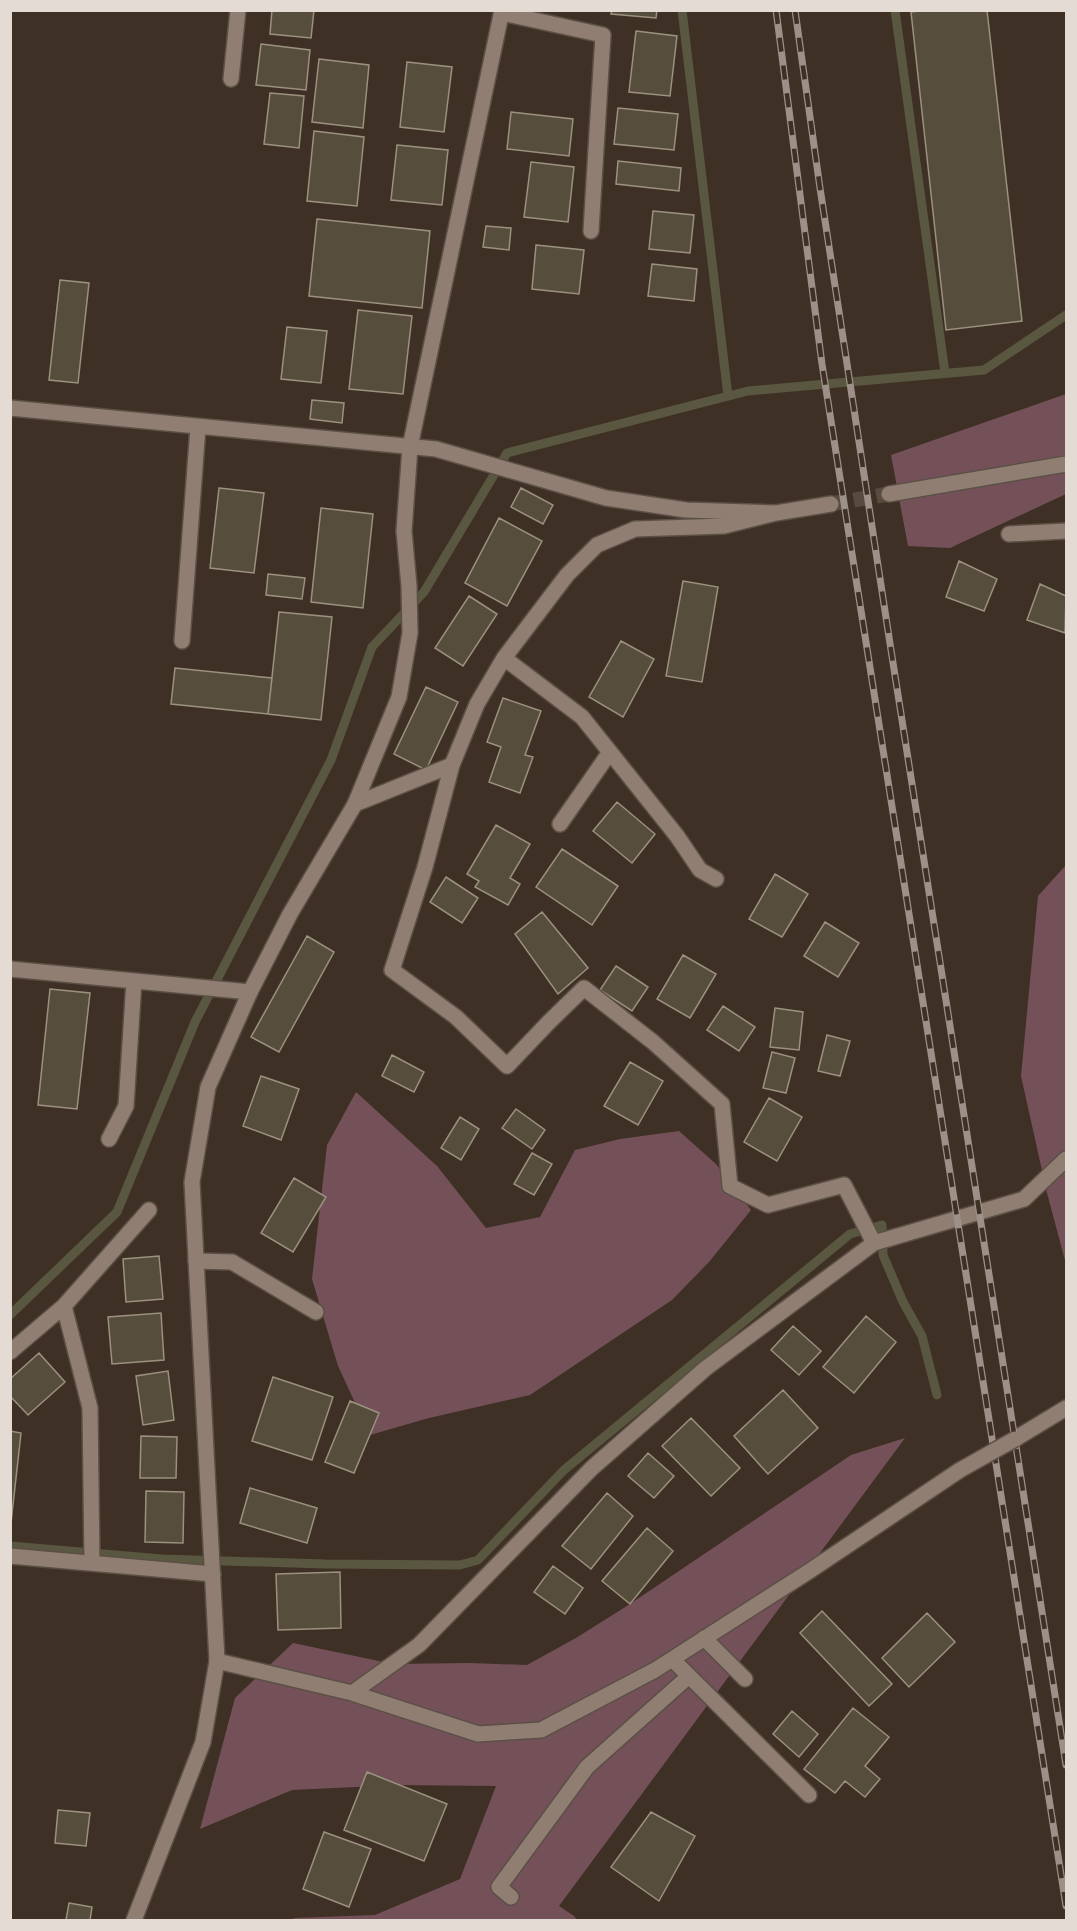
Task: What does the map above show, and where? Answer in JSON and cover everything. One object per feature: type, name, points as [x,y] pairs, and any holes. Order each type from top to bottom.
[{"type":"street","points":[[231,79],[238,10]]},
{"type":"street","points":[[134,1920],[203,1742],[217,1661],[192,1182],[208,1087],[242,992],[355,804],[399,697],[410,633],[404,531],[410,447],[502,12],[603,35],[591,231]]},
{"type":"street","points":[[10,408],[436,449],[606,498],[686,510],[776,513]]},
{"type":"street","points":[[182,641],[198,427]]},
{"type":"street","points":[[889,494],[1066,464]]},
{"type":"street","points":[[831,504],[776,513],[724,526],[635,529],[597,545],[567,575],[504,658],[477,704],[452,765],[425,867],[392,970],[456,1017],[507,1066],[584,988],[653,1042],[722,1104],[730,1186],[768,1205],[844,1185],[875,1242]]},
{"type":"street","points":[[1009,534],[1066,531]]},
{"type":"street","points":[[504,658],[582,717],[677,836],[700,870],[716,879]]},
{"type":"street","points":[[560,825],[610,752]]},
{"type":"street","points":[[355,804],[452,765]]},
{"type":"street","points":[[10,969],[242,992]]},
{"type":"street","points":[[109,1139],[126,1106],[134,981]]},
{"type":"street","points":[[352,1693],[419,1645],[592,1468],[706,1368],[875,1242],[1024,1199],[1066,1159]]},
{"type":"street","points":[[10,1352],[63,1306],[149,1210]]},
{"type":"street","points":[[195,1261],[232,1262],[316,1312]]},
{"type":"street","points":[[63,1306],[90,1408],[91,1562]]},
{"type":"street","points":[[217,1661],[352,1693],[478,1734],[541,1730],[656,1670],[960,1470],[1066,1408]]},
{"type":"street","points":[[10,1556],[213,1573]]},
{"type":"street","points":[[704,1638],[745,1679]]},
{"type":"street","points":[[672,1659],[808,1795]]},
{"type":"street","points":[[511,1897],[499,1887],[587,1767],[689,1676]]},
{"type":"shaded area","points":[[1066,394],[1066,494],[950,548],[908,546],[891,455]]},
{"type":"shaded area","points":[[1066,865],[1066,1264],[1047,1193],[1021,1076],[1038,896]]},
{"type":"shaded area","points":[[356,1092],[437,1166],[486,1228],[540,1217],[575,1150],[620,1139],[679,1131],[716,1164],[751,1210],[709,1262],[672,1300],[530,1395],[429,1418],[370,1435],[338,1366],[312,1279],[327,1145]]},
{"type":"shaded area","points":[[905,1438],[559,1906],[577,1920],[290,1920],[375,1915],[460,1879],[496,1786],[398,1785],[292,1790],[200,1829],[235,1698],[293,1643],[393,1664],[527,1665],[630,1604],[851,1455]]},
{"type":"building","points":[[272,10],[314,10],[311,38],[270,34]]},
{"type":"building","points":[[612,10],[657,10],[656,18],[611,14]]},
{"type":"building","points":[[987,10],[1022,321],[946,330],[911,12]]},
{"type":"building","points":[[636,31],[677,36],[670,96],[629,92]]},
{"type":"building","points":[[261,44],[310,50],[306,90],[256,85]]},
{"type":"building","points":[[319,59],[369,65],[363,128],[312,122]]},
{"type":"building","points":[[407,62],[452,67],[444,132],[400,127]]},
{"type":"building","points":[[270,93],[304,96],[299,148],[264,144]]},
{"type":"building","points":[[618,108],[678,114],[674,150],[614,144]]},
{"type":"building","points":[[511,112],[573,119],[569,156],[507,149]]},
{"type":"building","points":[[314,131],[364,137],[357,206],[307,201]]},
{"type":"building","points":[[397,145],[448,150],[442,205],[391,200]]},
{"type":"building","points":[[618,161],[681,168],[679,191],[616,184]]},
{"type":"building","points":[[531,162],[574,167],[568,222],[524,217]]},
{"type":"building","points":[[653,211],[694,215],[690,253],[649,249]]},
{"type":"building","points":[[317,219],[430,231],[422,308],[309,296]]},
{"type":"building","points":[[486,226],[511,228],[509,250],[483,247]]},
{"type":"building","points":[[536,245],[584,250],[579,294],[532,289]]},
{"type":"building","points":[[652,264],[697,269],[694,301],[648,296]]},
{"type":"building","points":[[60,280],[89,283],[78,383],[49,380]]},
{"type":"building","points":[[358,310],[412,316],[403,394],[349,389]]},
{"type":"building","points":[[287,327],[327,331],[321,383],[281,379]]},
{"type":"building","points":[[312,400],[344,403],[342,423],[310,419]]},
{"type":"building","points":[[219,488],[264,493],[254,573],[210,568]]},
{"type":"building","points":[[521,488],[553,505],[543,524],[511,507]]},
{"type":"building","points":[[321,508],[373,514],[363,608],[311,602]]},
{"type":"building","points":[[499,518],[542,541],[507,606],[465,583]]},
{"type":"building","points":[[959,561],[997,579],[984,611],[946,597]]},
{"type":"building","points":[[268,574],[305,578],[302,599],[266,595]]},
{"type":"building","points":[[683,581],[718,587],[702,682],[666,676]]},
{"type":"building","points":[[1040,584],[1066,596],[1065,633],[1027,620]]},
{"type":"building","points":[[469,596],[497,614],[463,666],[435,648]]},
{"type":"building","points":[[279,612],[332,617],[321,720],[268,714]]},
{"type":"building","points":[[621,641],[654,659],[623,717],[589,697]]},
{"type":"building","points":[[175,668],[272,678],[268,714],[171,704]]},
{"type":"building","points":[[426,687],[458,702],[426,770],[394,754]]},
{"type":"building","points":[[503,698],[541,711],[525,755],[533,757],[520,793],[489,782],[501,747],[487,742]]},
{"type":"building","points":[[617,802],[655,834],[632,863],[593,831]]},
{"type":"building","points":[[496,825],[530,844],[510,878],[520,884],[508,905],[475,887],[479,881],[467,874]]},
{"type":"building","points":[[562,849],[618,886],[592,925],[536,887]]},
{"type":"building","points":[[775,874],[808,894],[782,937],[749,919]]},
{"type":"building","points":[[446,877],[478,898],[462,923],[430,902]]},
{"type":"building","points":[[542,912],[588,968],[558,994],[515,934]]},
{"type":"building","points":[[825,922],[859,943],[838,977],[804,956]]},
{"type":"building","points":[[307,936],[334,952],[279,1052],[251,1037]]},
{"type":"building","points":[[683,955],[716,974],[690,1018],[657,999]]},
{"type":"building","points":[[616,966],[648,987],[632,1011],[600,990]]},
{"type":"building","points":[[50,989],[90,993],[77,1109],[38,1105]]},
{"type":"building","points":[[723,1006],[755,1027],[739,1051],[707,1030]]},
{"type":"building","points":[[775,1008],[803,1012],[799,1050],[770,1047]]},
{"type":"building","points":[[827,1035],[850,1041],[840,1076],[818,1071]]},
{"type":"building","points":[[772,1052],[795,1058],[786,1093],[763,1088]]},
{"type":"building","points":[[392,1055],[424,1072],[414,1092],[382,1076]]},
{"type":"building","points":[[630,1062],[663,1081],[638,1125],[604,1106]]},
{"type":"building","points":[[261,1076],[299,1089],[281,1140],[243,1126]]},
{"type":"building","points":[[769,1098],[802,1117],[777,1161],[744,1142]]},
{"type":"building","points":[[516,1109],[545,1130],[532,1149],[502,1128]]},
{"type":"building","points":[[460,1117],[479,1129],[461,1160],[441,1148]]},
{"type":"building","points":[[532,1153],[552,1164],[534,1195],[514,1184]]},
{"type":"building","points":[[294,1178],[326,1197],[293,1252],[261,1233]]},
{"type":"building","points":[[159,1256],[163,1299],[126,1302],[123,1259]]},
{"type":"building","points":[[161,1313],[164,1360],[112,1364],[108,1317]]},
{"type":"building","points":[[866,1316],[896,1342],[854,1393],[823,1367]]},
{"type":"building","points":[[793,1326],[821,1351],[799,1375],[771,1350]]},
{"type":"building","points":[[39,1353],[65,1382],[28,1415],[10,1396],[10,1379]]},
{"type":"building","points":[[168,1371],[174,1420],[143,1425],[136,1376]]},
{"type":"building","points":[[273,1377],[333,1397],[312,1460],[252,1441]]},
{"type":"building","points":[[783,1390],[818,1428],[768,1474],[734,1436]]},
{"type":"building","points":[[350,1401],[379,1413],[354,1473],[325,1462]]},
{"type":"building","points":[[691,1418],[740,1468],[711,1496],[662,1446]]},
{"type":"building","points":[[10,1431],[21,1433],[11,1523],[10,1523]]},
{"type":"building","points":[[141,1436],[177,1437],[176,1478],[140,1478]]},
{"type":"building","points":[[648,1453],[674,1476],[654,1498],[628,1476]]},
{"type":"building","points":[[250,1488],[317,1508],[307,1543],[240,1523]]},
{"type":"building","points":[[146,1491],[184,1492],[183,1543],[145,1542]]},
{"type":"building","points":[[607,1493],[633,1516],[591,1569],[562,1546]]},
{"type":"building","points":[[647,1528],[673,1551],[630,1604],[602,1581]]},
{"type":"building","points":[[553,1566],[583,1588],[565,1614],[534,1592]]},
{"type":"building","points":[[340,1572],[341,1628],[278,1630],[276,1574]]},
{"type":"building","points":[[822,1611],[892,1684],[869,1706],[800,1633]]},
{"type":"building","points":[[927,1613],[955,1642],[909,1687],[882,1658]]},
{"type":"building","points":[[853,1708],[889,1737],[865,1766],[880,1779],[865,1797],[845,1781],[835,1793],[804,1769]]},
{"type":"building","points":[[792,1711],[818,1734],[799,1757],[773,1734]]},
{"type":"building","points":[[367,1772],[447,1804],[424,1861],[344,1830]]},
{"type":"building","points":[[58,1810],[90,1813],[86,1846],[55,1843]]},
{"type":"building","points":[[651,1812],[695,1836],[659,1901],[611,1867]]},
{"type":"building","points":[[324,1832],[371,1849],[349,1907],[303,1889]]},
{"type":"building","points":[[69,1903],[92,1907],[90,1920],[66,1920]]},
{"type":"waterway","points":[[682,10],[728,396]]},
{"type":"waterway","points":[[895,10],[945,373]]},
{"type":"waterway","points":[[10,1315],[117,1212],[195,1022],[331,760],[372,647],[424,592],[507,453],[748,391],[984,370],[1066,315]]},
{"type":"waterway","points":[[10,1546],[162,1559],[325,1564],[460,1565],[478,1560],[564,1470],[850,1234],[882,1225],[883,1255],[903,1302],[922,1336],[937,1395]]},
{"type":"tunnel","points":[[831,504],[889,494]]},
{"type":"railway","points":[[776,10],[822,364],[1066,1906]]},
{"type":"railway","points":[[795,10],[891,650],[1066,1765]]}]
